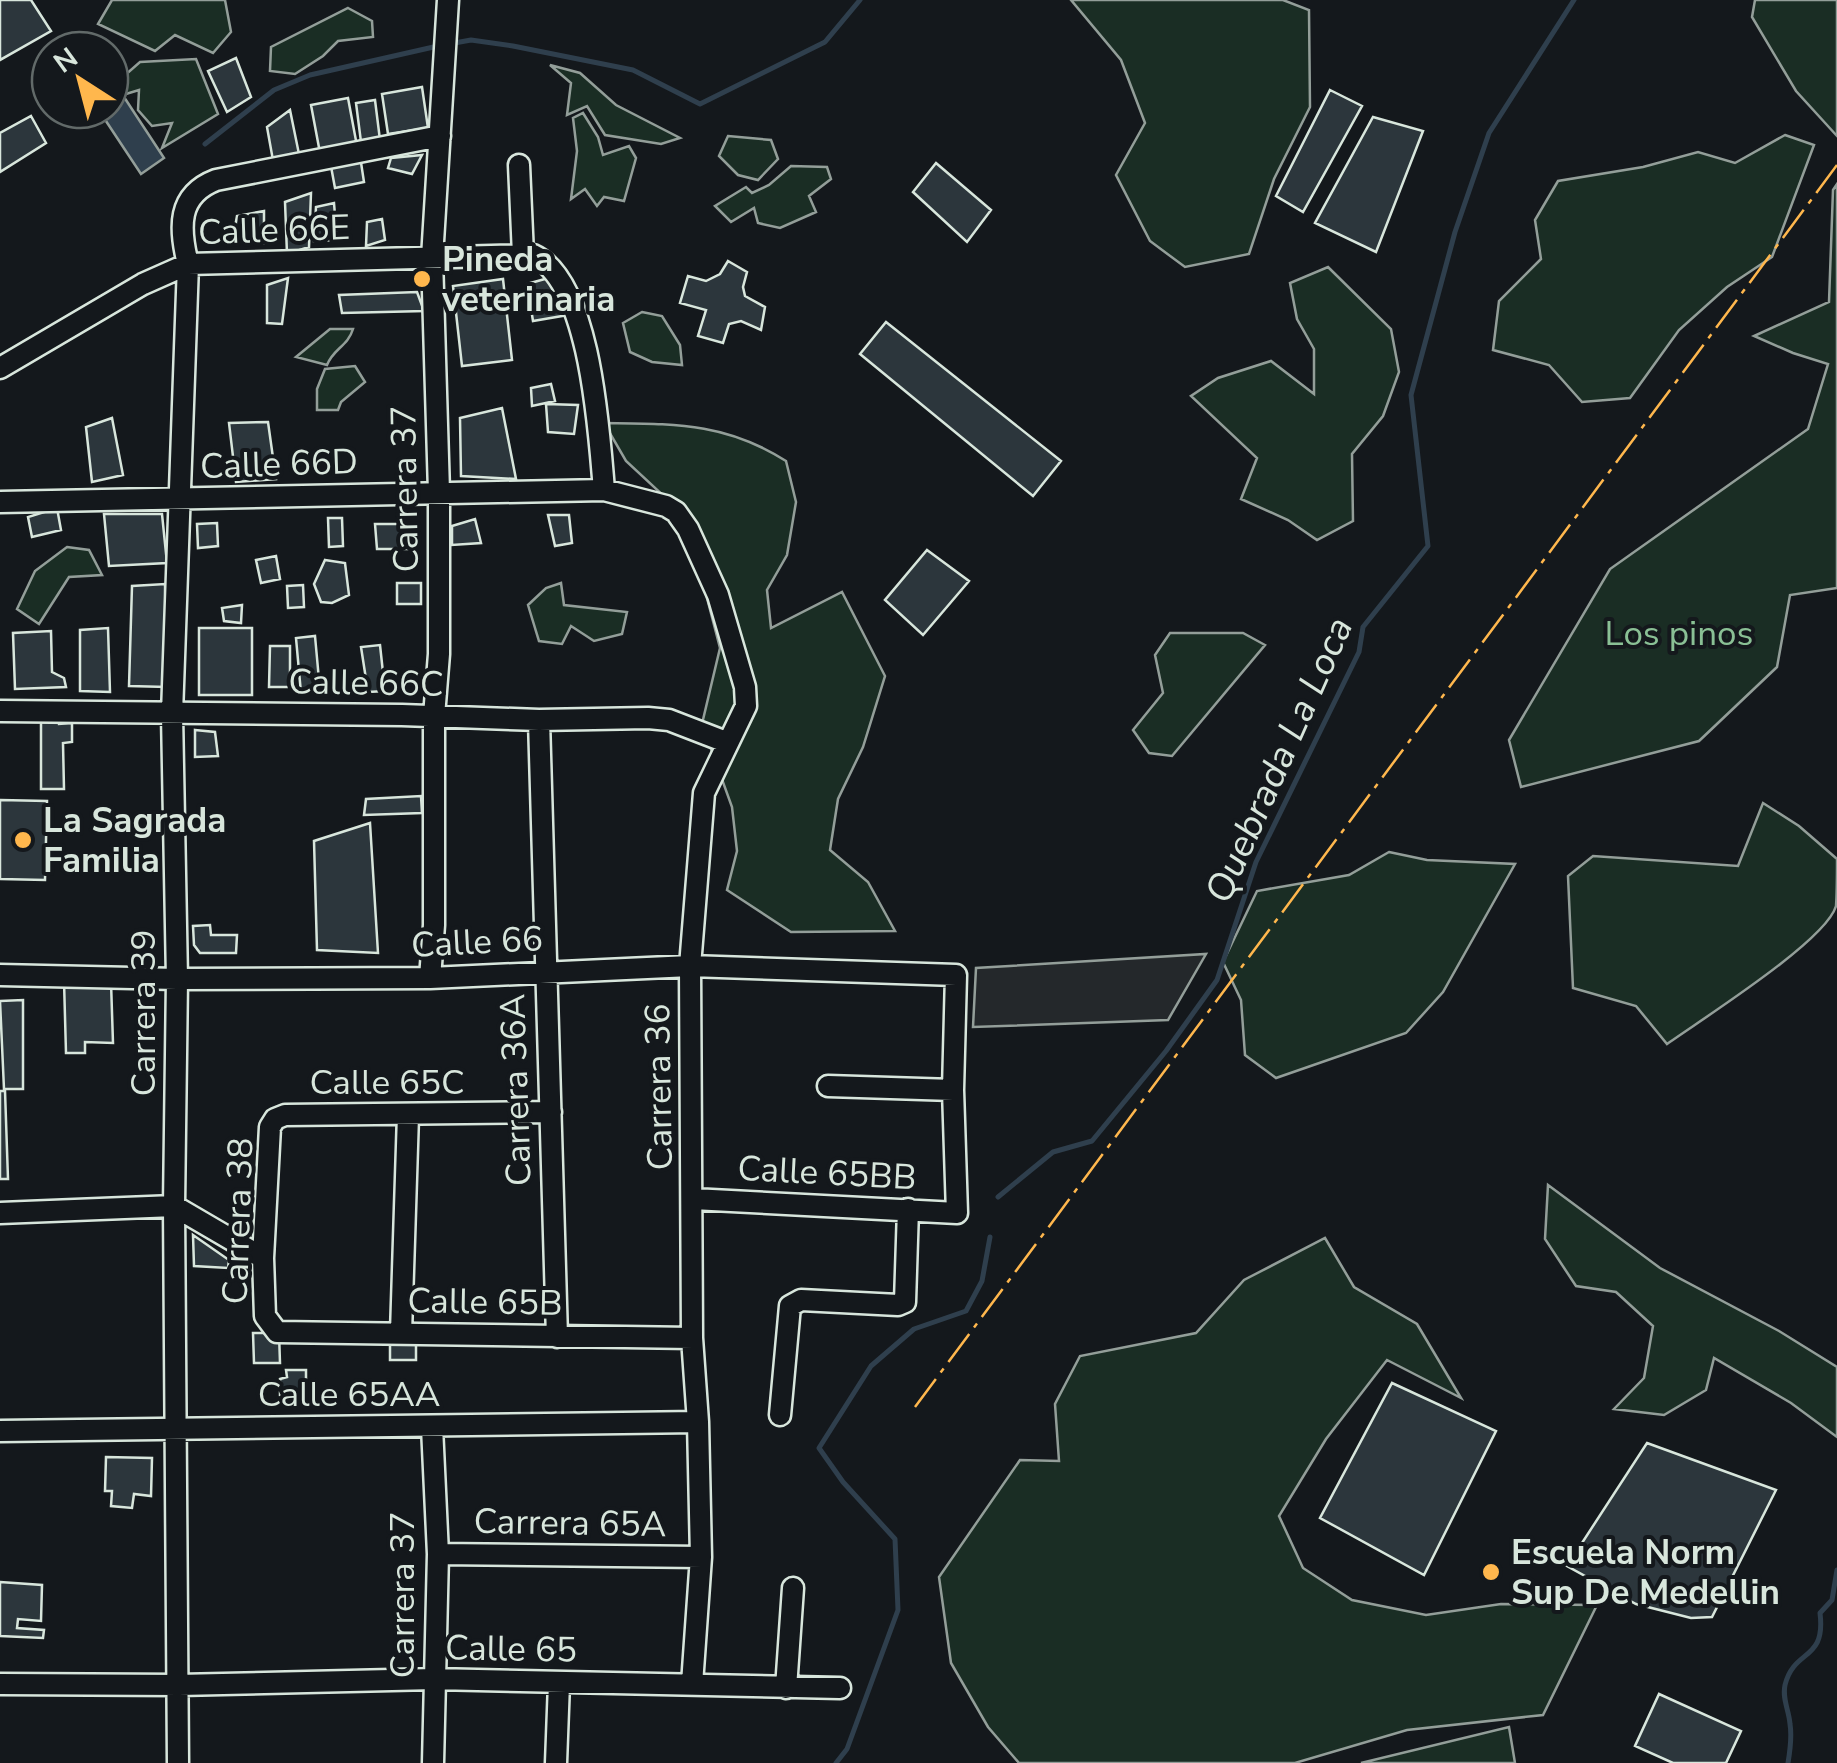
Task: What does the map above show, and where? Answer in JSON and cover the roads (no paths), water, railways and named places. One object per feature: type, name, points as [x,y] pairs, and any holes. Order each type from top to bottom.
[{"type":"street","name":"Carrera 37","points":[[430,978],[434,926],[434,716],[439,654],[432,258],[448,0]]},
{"type":"street","name":"Carrera 39","points":[[178,1763],[174,1206],[177,979],[172,714],[188,264],[182,240],[184,218],[189,198],[201,186],[216,180],[440,136]]},
{"type":"street","points":[[519,164],[523,255],[533,254],[548,261],[586,350],[596,397],[604,490]]},
{"type":"street","name":"Calle 66E","points":[[5,365],[143,284],[188,264],[523,255]]},
{"type":"street","name":"Calle 66D","points":[[0,502],[604,490],[676,512]]},
{"type":"street","name":"Carrera 36","points":[[676,512],[688,529],[718,595],[745,687],[746,706],[704,793],[690,966],[692,1338],[701,1556],[692,1684]]},
{"type":"street","name":"Calle 66C","points":[[0,712],[668,720],[726,742]]},
{"type":"street","name":"Carrera 36A","points":[[540,720],[557,1337]]},
{"type":"street","name":"Calle 66","points":[[0,974],[177,979],[430,978],[690,966],[956,975],[954,1090]]},
{"type":"street","points":[[828,1086],[954,1090]]},
{"type":"street","name":"Calle 65BB","points":[[693,1200],[957,1213],[954,1090]]},
{"type":"street","name":"Calle 65C","points":[[284,1115],[551,1112]]},
{"type":"street","name":"Carrera 38","points":[[277,1332],[264,1316],[264,1258],[270,1127],[284,1115]]},
{"type":"street","points":[[401,1332],[408,1115]]},
{"type":"street","points":[[0,1213],[174,1206],[264,1258]]},
{"type":"street","points":[[780,1415],[790,1306],[801,1300],[898,1305],[905,1302],[908,1208]]},
{"type":"street","name":"Calle 65B","points":[[277,1332],[692,1338]]},
{"type":"street","name":"Calle 65AA","points":[[0,1431],[698,1422]]},
{"type":"street","name":"Carrera 37","points":[[432,1427],[438,1554],[433,1763]]},
{"type":"street","name":"Carrera 65A","points":[[438,1554],[701,1556]]},
{"type":"street","points":[[786,1688],[793,1588]]},
{"type":"street","name":"Calle 65","points":[[0,1684],[180,1686],[434,1679],[840,1688]]},
{"type":"street","points":[[556,1763],[558,1683]]},
{"type":"water","points":[[130,106],[164,158],[141,174],[112,130],[130,130]]},
{"type":"waterway","points":[[449,44],[471,40],[633,70],[700,104],[825,42],[860,0]]},
{"type":"waterway","name":"Quebrada La Loca","points":[[998,1197],[1053,1152],[1092,1141],[1166,1051],[1217,980],[1256,862],[1359,652],[1363,627],[1428,546],[1411,395],[1455,232],[1489,133],[1574,0]]},
{"type":"waterway","points":[[205,144],[274,90],[310,75],[438,46]]},
{"type":"waterway","name":"Quebrada La Loca","points":[[836,1763],[847,1749],[898,1610],[895,1539],[843,1482],[819,1448],[871,1366],[914,1329],[966,1311],[982,1281],[990,1237]]},
{"type":"waterway","points":[[1788,1763],[1791,1733],[1785,1685],[1789,1673],[1818,1640],[1820,1613],[1832,1600],[1837,1570]]},
{"type":"place","name":"Pineda veterinaria","points":[[422,279]]},
{"type":"place","name":"La Sagrada Familia","points":[[23,840]]},
{"type":"place","name":"Escuela Norm Sup De Medellin","points":[[1491,1572]]},
{"type":"park label","name":"Los pinos","points":[[1679,633]]}]
